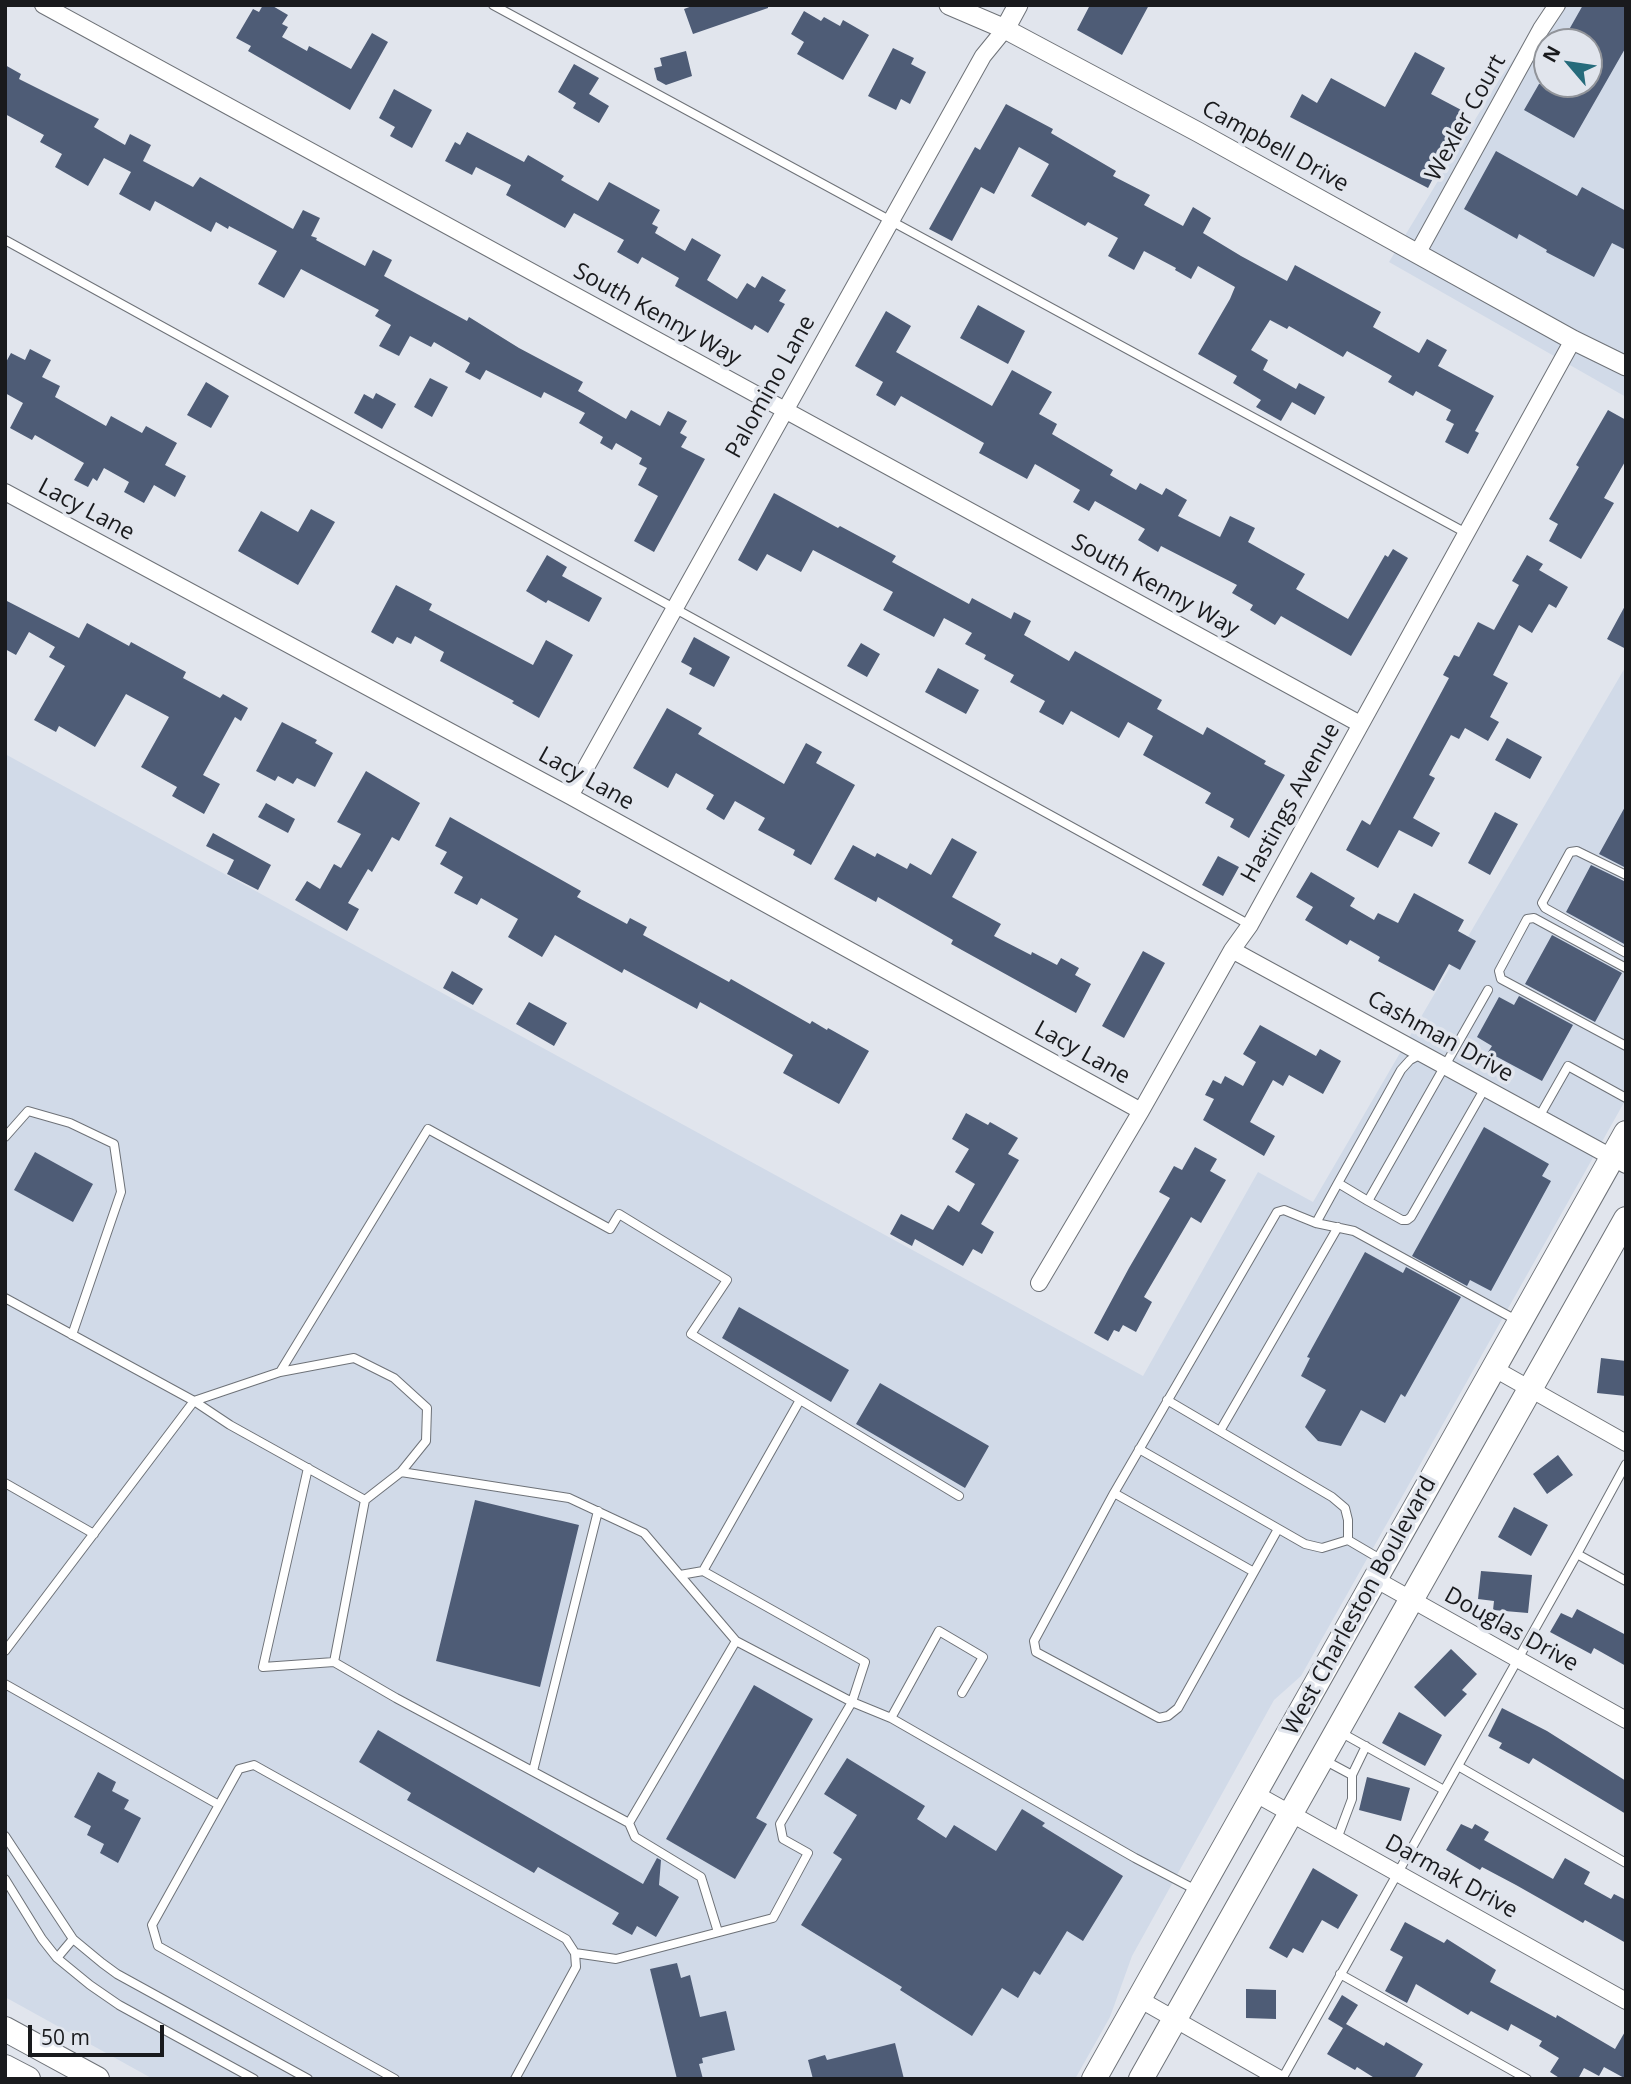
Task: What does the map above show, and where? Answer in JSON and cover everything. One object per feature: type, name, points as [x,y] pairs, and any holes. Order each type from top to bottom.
[{"type":"main road","name":"West Charleston Boulevard","points":[[1094,2079],[1519,1322],[1619,1161],[1626,1133]]},
{"type":"main road","name":"West Charleston Boulevard","points":[[1141,2079],[1626,1219]]},
{"type":"main road","points":[[5,2029],[97,2079]]},
{"type":"main road","points":[[5,2067],[28,2079]]},
{"type":"street","name":"South Kenny Way","points":[[43,5],[1360,724]]},
{"type":"street","name":"Campbell Drive","points":[[949,5],[1005,29],[1573,341],[1626,366]]},
{"type":"street","name":"Palomino Lane","points":[[570,796],[983,56],[1005,29],[1018,5]]},
{"type":"street","name":"Wexler Court","points":[[1417,254],[1541,29],[1557,5]]},
{"type":"street","name":"Campbell Drive","points":[[1573,341],[1626,379]]},
{"type":"street","name":"Hastings Avenue","points":[[1039,1283],[1232,950],[1250,925],[1573,341]]},
{"type":"street","name":"Lacy Lane","points":[[5,492],[570,796],[1141,1111]]},
{"type":"street","name":"Cashman Drive","points":[[1232,950],[1619,1161]]},
{"type":"street","points":[[1493,1368],[1626,1443]]},
{"type":"street","name":"Douglas Drive","points":[[1380,1570],[1410,1599],[1626,1720]]},
{"type":"street","name":"Darmak Drive","points":[[1254,1793],[1626,2001]]},
{"type":"street","points":[[1139,1998],[1281,2079]]},
{"type":"lane","points":[[493,5],[1468,534]]},
{"type":"lane","points":[[5,240],[1250,925]]},
{"type":"lane","points":[[1626,875],[1577,851],[1570,852],[1542,903],[1545,908],[1626,953]]},
{"type":"lane","points":[[1626,968],[1534,918],[1527,919],[1499,971],[1501,979],[1626,1045]]},
{"type":"lane","points":[[1368,1201],[1488,990]]},
{"type":"lane","points":[[1316,1223],[1401,1070],[1410,1060],[1424,1053]]},
{"type":"lane","points":[[1539,1117],[1568,1066],[1626,1098]]},
{"type":"lane","points":[[1338,1184],[1402,1220],[1407,1220],[1485,1088]]},
{"type":"lane","points":[[5,1136],[28,1111],[70,1124],[114,1144],[121,1192],[72,1335]]},
{"type":"lane","points":[[281,1372],[428,1129],[610,1229],[619,1214],[726,1280],[691,1334],[959,1496]]},
{"type":"lane","points":[[1278,1529],[1178,1707],[1168,1716],[1159,1718],[1035,1652],[1034,1641],[1139,1449],[1278,1212],[1284,1210],[1316,1223],[1354,1231],[1519,1322]]},
{"type":"lane","points":[[1220,1431],[1338,1227]]},
{"type":"lane","points":[[5,1298],[194,1401],[230,1425],[365,1500]]},
{"type":"lane","points":[[5,1651],[194,1401],[281,1372],[354,1358],[394,1378],[427,1408],[426,1441],[401,1472],[365,1500],[334,1662]]},
{"type":"lane","points":[[703,1571],[800,1400]]},
{"type":"lane","points":[[1167,1400],[1332,1496],[1345,1508],[1348,1540],[1380,1570]]},
{"type":"lane","points":[[1139,1449],[1306,1544],[1322,1548],[1348,1540]]},
{"type":"lane","points":[[1281,2079],[1626,1464]]},
{"type":"lane","points":[[308,1468],[263,1667],[334,1662],[629,1823],[635,1837],[701,1877],[718,1932]]},
{"type":"lane","points":[[401,1472],[569,1498],[644,1533],[736,1641],[852,1702],[891,1718],[1199,1892]]},
{"type":"lane","points":[[5,1483],[93,1534]]},
{"type":"lane","points":[[1115,1493],[1254,1572]]},
{"type":"lane","points":[[533,1771],[598,1511]]},
{"type":"lane","points":[[1577,1554],[1626,1581]]},
{"type":"lane","points":[[575,1954],[616,1959],[773,1918],[808,1853],[782,1839],[780,1824],[852,1702],[865,1662],[703,1571],[680,1575]]},
{"type":"lane","points":[[891,1718],[939,1631],[983,1657],[962,1693]]},
{"type":"lane","points":[[629,1823],[736,1641]]},
{"type":"lane","points":[[5,1684],[219,1805]]},
{"type":"lane","points":[[1337,1730],[1444,1790]]},
{"type":"lane","points":[[1337,1839],[1352,1799],[1352,1775],[1366,1746]]},
{"type":"lane","points":[[1321,1759],[1352,1775]]},
{"type":"lane","points":[[395,2079],[158,1946],[152,1925],[239,1769],[254,1765],[565,1939],[575,1954],[576,1967],[515,2079]]},
{"type":"lane","points":[[1458,1766],[1626,1863]]},
{"type":"lane","points":[[5,1836],[73,1939],[117,1973],[308,2079]]},
{"type":"lane","points":[[6,1881],[57,1958],[119,2005],[254,2079]]},
{"type":"lane","points":[[57,1958],[73,1939]]},
{"type":"lane","points":[[1340,1974],[1527,2079]]},
{"type":"lane","points":[[288,2079],[293,2070]]},
{"type":"shaded area","points":[[1551,5],[1626,5],[1626,397],[1389,262],[1499,80],[1533,31],[1533,98],[1603,98],[1603,28],[1535,28]]},
{"type":"shaded area","points":[[1626,666],[1626,1099],[1301,1676],[1274,1700],[1132,1956],[1110,2017],[1075,2079],[153,2079],[5,1997],[5,754],[1143,1376],[1258,1172],[1313,1202]]},
{"type":"building","points":[[263,5],[271,5],[288,15],[282,24],[288,27],[282,37],[307,51],[309,46],[351,69],[372,33],[388,42],[350,110],[248,51],[251,46],[236,38],[253,9],[259,12]]},
{"type":"building","points":[[695,5],[768,5],[768,8],[693,34],[684,9]]},
{"type":"building","points":[[1090,5],[1149,5],[1122,55],[1077,30]]},
{"type":"building","points":[[1583,5],[1626,5],[1626,47],[1603,87],[1603,28],[1570,28]]},
{"type":"building","points":[[804,11],[821,21],[824,17],[840,26],[843,20],[869,35],[843,80],[797,54],[804,42],[791,34]]},
{"type":"building","points":[[893,48],[914,58],[911,64],[926,72],[910,104],[901,99],[896,110],[868,96]]},
{"type":"building","points":[[686,51],[692,76],[666,85],[657,80],[654,68],[662,66],[660,58]]},
{"type":"building","points":[[1415,52],[1445,68],[1431,94],[1467,113],[1428,188],[1290,117],[1302,94],[1317,103],[1331,78],[1385,107]]},
{"type":"building","points":[[574,64],[599,78],[589,94],[609,106],[599,123],[573,108],[576,103],[558,92]]},
{"type":"building","points":[[5,65],[21,74],[19,79],[99,119],[94,127],[125,145],[130,134],[151,145],[143,161],[193,187],[200,177],[293,229],[303,210],[320,218],[311,236],[317,238],[316,240],[365,266],[373,250],[392,260],[384,276],[467,321],[469,317],[519,348],[583,382],[578,391],[626,419],[631,410],[660,426],[668,411],[687,421],[680,433],[687,437],[681,447],[705,459],[654,552],[634,541],[658,496],[638,485],[647,468],[639,464],[642,458],[616,443],[612,450],[600,443],[603,437],[579,423],[585,413],[544,392],[541,398],[486,370],[480,380],[465,372],[470,363],[434,342],[431,347],[410,336],[399,356],[379,346],[391,325],[375,316],[379,310],[301,269],[284,298],[258,284],[277,251],[216,222],[211,232],[155,201],[150,211],[119,194],[131,172],[104,158],[88,186],[55,167],[62,154],[40,142],[44,135],[5,114]]},
{"type":"building","points":[[394,89],[432,110],[412,148],[390,136],[395,127],[379,118]]},
{"type":"building","points":[[1533,94],[1533,98],[1597,98],[1574,138],[1524,110]]},
{"type":"building","points":[[1006,104],[1053,129],[1051,133],[1116,171],[1113,176],[1150,195],[1144,205],[1183,226],[1193,207],[1211,218],[1203,233],[1241,256],[1287,281],[1295,265],[1381,312],[1373,327],[1419,353],[1427,339],[1447,350],[1438,366],[1494,396],[1475,431],[1479,433],[1468,454],[1445,442],[1454,424],[1446,420],[1451,410],[1416,391],[1413,396],[1388,382],[1392,376],[1347,351],[1343,357],[1289,326],[1287,329],[1270,320],[1251,350],[1268,360],[1263,370],[1296,389],[1299,383],[1325,397],[1315,415],[1292,402],[1281,421],[1256,407],[1261,400],[1233,383],[1237,376],[1198,354],[1235,287],[1198,266],[1191,279],[1144,251],[1134,270],[1108,256],[1118,238],[1088,222],[1085,226],[1031,196],[1049,164],[1019,147],[994,194],[981,187],[952,241],[929,229],[975,147],[980,150]]},
{"type":"building","points":[[467,132],[524,162],[528,155],[564,176],[561,180],[598,201],[609,182],[660,210],[652,224],[658,227],[655,233],[685,251],[692,238],[721,255],[707,280],[737,299],[747,283],[755,288],[762,276],[786,290],[779,301],[785,304],[768,333],[755,325],[752,330],[675,286],[679,278],[642,257],[638,264],[617,252],[624,240],[574,213],[565,228],[506,195],[511,185],[476,167],[472,175],[445,161],[455,142],[460,145]]},
{"type":"building","points":[[1496,151],[1577,196],[1582,187],[1626,211],[1626,250],[1612,243],[1594,277],[1546,252],[1547,250],[1519,234],[1517,239],[1464,209]]},
{"type":"building","points":[[978,305],[1025,331],[1008,364],[960,338]]},
{"type":"building","points":[[886,311],[911,326],[896,352],[992,406],[1012,370],[1052,392],[1039,414],[1057,424],[1052,434],[1113,470],[1110,475],[1136,490],[1140,483],[1162,495],[1166,488],[1187,500],[1178,516],[1220,537],[1230,516],[1255,528],[1248,542],[1305,574],[1296,589],[1348,619],[1385,555],[1388,557],[1393,549],[1408,558],[1351,656],[1281,616],[1275,625],[1250,610],[1253,605],[1232,593],[1237,585],[1161,546],[1158,552],[1138,540],[1145,529],[1095,501],[1089,511],[1073,502],[1080,490],[1035,464],[1027,479],[979,453],[984,443],[901,396],[895,406],[876,395],[883,382],[855,366]]},
{"type":"building","points":[[30,349],[51,360],[42,377],[60,386],[55,397],[106,426],[111,416],[142,433],[146,426],[177,443],[165,465],[186,476],[175,497],[154,485],[144,503],[124,492],[129,482],[104,468],[97,481],[93,478],[88,487],[74,480],[84,463],[35,435],[32,440],[10,428],[23,403],[5,393],[5,364],[11,353],[25,360]]},
{"type":"building","points":[[430,378],[448,387],[432,417],[414,407]]},
{"type":"building","points":[[206,382],[229,396],[211,428],[187,415]]},
{"type":"building","points":[[376,393],[396,404],[382,429],[354,413],[364,394],[373,399]]},
{"type":"building","points":[[1608,410],[1626,420],[1626,460],[1604,498],[1614,503],[1581,559],[1549,541],[1558,524],[1549,519]]},
{"type":"building","points":[[774,493],[896,556],[892,562],[969,604],[972,598],[1011,619],[1014,612],[1031,621],[1024,635],[1069,661],[1075,651],[1162,700],[1157,709],[1203,735],[1207,727],[1266,761],[1264,764],[1285,775],[1249,838],[1230,827],[1234,819],[1205,803],[1211,793],[1143,755],[1153,736],[1128,722],[1119,738],[1071,711],[1063,725],[1039,712],[1045,701],[1010,682],[1014,675],[984,659],[986,655],[965,644],[972,633],[944,618],[934,637],[883,610],[893,592],[813,550],[801,572],[767,554],[757,571],[738,560]]},
{"type":"building","points":[[311,509],[335,522],[298,585],[238,551],[261,511],[298,532]]},
{"type":"building","points":[[547,555],[567,567],[562,576],[602,598],[589,622],[526,591]]},
{"type":"building","points":[[1527,555],[1543,564],[1539,570],[1568,587],[1556,608],[1549,604],[1532,633],[1519,625],[1493,675],[1508,683],[1490,717],[1499,722],[1488,741],[1465,728],[1459,739],[1451,735],[1429,775],[1435,778],[1413,818],[1440,833],[1432,847],[1399,830],[1378,868],[1346,850],[1362,820],[1370,825],[1449,678],[1443,675],[1454,655],[1459,657],[1478,622],[1494,630],[1519,585],[1512,581]]},
{"type":"building","points":[[396,585],[432,604],[429,610],[533,665],[546,640],[573,655],[539,718],[512,703],[514,701],[440,661],[444,652],[415,636],[411,644],[397,637],[393,644],[371,632]]},
{"type":"building","points":[[5,600],[79,638],[87,623],[129,646],[131,642],[186,672],[183,678],[220,698],[223,694],[248,708],[241,721],[235,717],[203,775],[220,784],[204,814],[172,796],[177,787],[141,767],[169,717],[126,694],[95,747],[59,726],[56,732],[34,720],[65,666],[49,657],[55,647],[29,632],[16,655],[5,649]]},
{"type":"building","points":[[1626,604],[1626,649],[1607,639]]},
{"type":"building","points":[[694,637],[730,657],[714,687],[689,674],[692,668],[681,662]]},
{"type":"building","points":[[861,643],[880,654],[867,677],[847,666]]},
{"type":"building","points":[[938,668],[979,690],[966,714],[925,692]]},
{"type":"building","points":[[667,708],[702,728],[698,734],[784,784],[806,743],[822,752],[816,763],[855,785],[811,865],[793,855],[795,850],[758,830],[765,818],[735,801],[724,820],[706,809],[714,795],[676,773],[668,788],[633,768]]},
{"type":"building","points":[[282,722],[317,740],[315,743],[333,753],[315,787],[297,778],[293,784],[278,776],[275,781],[256,771]]},
{"type":"building","points":[[1507,738],[1542,757],[1530,779],[1495,760]]},
{"type":"building","points":[[366,771],[420,803],[399,841],[392,837],[372,872],[368,869],[348,903],[359,909],[347,931],[295,900],[307,881],[320,889],[334,864],[341,868],[361,834],[337,822]]},
{"type":"building","points":[[266,803],[295,819],[288,833],[258,817]]},
{"type":"building","points":[[1626,805],[1626,868],[1599,854]]},
{"type":"building","points":[[1495,812],[1518,824],[1490,875],[1468,863]]},
{"type":"building","points":[[450,817],[581,891],[577,897],[627,924],[630,918],[647,927],[643,935],[729,982],[731,979],[810,1024],[812,1021],[827,1030],[828,1028],[869,1051],[839,1104],[783,1073],[793,1055],[700,1002],[697,1009],[624,969],[622,973],[555,935],[542,957],[508,937],[518,919],[481,898],[477,905],[454,893],[463,877],[440,864],[447,852],[435,846]]},
{"type":"building","points":[[213,833],[271,865],[258,890],[227,874],[234,860],[206,846]]},
{"type":"building","points":[[952,838],[977,852],[952,897],[1001,924],[994,936],[1057,965],[1061,958],[1079,968],[1075,975],[1091,984],[1076,1013],[951,944],[953,940],[878,897],[876,902],[834,879],[853,845],[875,857],[877,853],[907,869],[910,863],[931,875]]},
{"type":"building","points":[[1218,856],[1239,867],[1223,896],[1202,885]]},
{"type":"building","points":[[1591,865],[1626,882],[1626,945],[1566,912]]},
{"type":"building","points":[[1311,872],[1355,898],[1350,906],[1374,920],[1378,913],[1398,923],[1414,893],[1464,920],[1458,931],[1476,941],[1460,970],[1449,964],[1434,991],[1378,961],[1380,957],[1350,940],[1347,945],[1305,920],[1313,907],[1296,897]]},
{"type":"building","points":[[1552,935],[1622,973],[1595,1022],[1525,984]]},
{"type":"building","points":[[1143,951],[1165,963],[1124,1038],[1102,1026]]},
{"type":"building","points":[[452,971],[483,989],[473,1005],[443,988]]},
{"type":"building","points":[[1519,996],[1573,1025],[1542,1081],[1488,1052],[1492,1046],[1477,1037],[1499,997],[1514,1005]]},
{"type":"building","points":[[529,1002],[567,1023],[554,1046],[516,1024]]},
{"type":"building","points":[[1260,1025],[1316,1056],[1320,1049],[1341,1061],[1323,1094],[1289,1075],[1283,1086],[1273,1080],[1250,1122],[1275,1136],[1264,1156],[1203,1120],[1214,1099],[1205,1095],[1213,1080],[1221,1084],[1225,1076],[1243,1086],[1256,1062],[1243,1054]]},
{"type":"building","points":[[966,1113],[988,1125],[990,1122],[1018,1138],[1008,1154],[1019,1160],[981,1224],[994,1232],[982,1254],[973,1249],[963,1266],[915,1239],[912,1246],[890,1234],[901,1214],[933,1230],[948,1205],[959,1212],[975,1184],[955,1172],[969,1149],[952,1139]]},
{"type":"building","points":[[1484,1127],[1549,1164],[1542,1176],[1551,1181],[1491,1291],[1470,1280],[1467,1286],[1412,1256]]},
{"type":"building","points":[[1195,1147],[1217,1159],[1210,1171],[1226,1180],[1201,1223],[1191,1217],[1144,1297],[1152,1302],[1136,1332],[1123,1325],[1119,1332],[1114,1330],[1108,1341],[1094,1333],[1170,1198],[1159,1192],[1174,1166],[1182,1170]]},
{"type":"building","points":[[35,1152],[93,1184],[73,1222],[14,1190]]},
{"type":"building","points":[[1365,1252],[1403,1273],[1406,1267],[1461,1297],[1405,1397],[1401,1394],[1385,1423],[1361,1410],[1341,1446],[1318,1441],[1305,1427],[1326,1390],[1301,1376],[1310,1358],[1307,1357]]},
{"type":"building","points":[[739,1307],[849,1370],[831,1402],[722,1338]]},
{"type":"building","points":[[1601,1358],[1626,1361],[1626,1396],[1597,1393]]},
{"type":"building","points":[[880,1383],[989,1446],[965,1488],[856,1424]]},
{"type":"building","points":[[1558,1455],[1573,1475],[1547,1494],[1533,1474]]},
{"type":"building","points":[[475,1500],[579,1525],[540,1687],[436,1661]]},
{"type":"building","points":[[1514,1507],[1548,1525],[1531,1556],[1498,1537]]},
{"type":"building","points":[[1481,1571],[1532,1575],[1528,1613],[1493,1610],[1494,1601],[1478,1599]]},
{"type":"building","points":[[1577,1609],[1626,1635],[1626,1666],[1594,1648],[1591,1654],[1550,1632],[1561,1613],[1572,1618]]},
{"type":"building","points":[[1451,1649],[1477,1674],[1462,1690],[1467,1694],[1445,1717],[1414,1687]]},
{"type":"building","points":[[754,1685],[813,1719],[756,1818],[767,1824],[735,1879],[666,1839]]},
{"type":"building","points":[[1502,1708],[1547,1731],[1626,1781],[1626,1814],[1533,1758],[1529,1764],[1499,1748],[1502,1743],[1488,1736]]},
{"type":"building","points":[[1399,1712],[1442,1735],[1425,1766],[1382,1743]]},
{"type":"building","points":[[378,1730],[643,1884],[657,1858],[661,1860],[659,1885],[679,1897],[656,1937],[637,1926],[632,1935],[612,1924],[619,1913],[538,1867],[534,1873],[407,1800],[411,1793],[359,1762]]},
{"type":"building","points":[[847,1758],[925,1806],[917,1819],[946,1838],[954,1825],[996,1851],[1022,1809],[1045,1823],[1042,1826],[1123,1876],[1083,1941],[1067,1931],[1040,1975],[1034,1971],[1018,1998],[1002,1988],[972,2036],[900,1990],[902,1987],[801,1925],[842,1859],[833,1853],[857,1815],[824,1794]]},
{"type":"building","points":[[98,1772],[116,1782],[112,1791],[129,1800],[124,1809],[141,1818],[118,1863],[100,1853],[104,1844],[87,1835],[91,1826],[74,1817]]},
{"type":"building","points":[[1367,1777],[1410,1788],[1401,1821],[1359,1810]]},
{"type":"building","points":[[1461,1824],[1472,1829],[1475,1824],[1489,1832],[1484,1840],[1553,1879],[1565,1858],[1590,1872],[1584,1884],[1611,1899],[1614,1894],[1626,1900],[1626,1943],[1585,1920],[1583,1923],[1482,1867],[1480,1870],[1446,1850]]},
{"type":"building","points":[[1313,1868],[1358,1895],[1338,1929],[1322,1920],[1303,1953],[1293,1948],[1287,1958],[1269,1948]]},
{"type":"building","points":[[1405,1922],[1444,1943],[1447,1939],[1496,1970],[1490,1982],[1556,2018],[1557,2015],[1615,2049],[1626,2030],[1626,2079],[1604,2067],[1599,2076],[1584,2068],[1578,2079],[1561,2079],[1550,2072],[1559,2058],[1539,2046],[1542,2041],[1511,2024],[1508,2031],[1471,2011],[1468,2015],[1416,1984],[1407,2003],[1385,1991],[1403,1957],[1390,1950]]},
{"type":"building","points":[[677,1963],[681,1978],[690,1975],[700,2017],[726,2011],[735,2050],[702,2058],[703,2063],[699,2064],[703,2079],[677,2079],[650,1969]]},
{"type":"building","points":[[1246,1989],[1276,1990],[1276,2019],[1246,2018]]},
{"type":"building","points":[[1342,1995],[1358,2005],[1346,2024],[1384,2046],[1386,2042],[1423,2064],[1414,2079],[1376,2079],[1327,2054],[1343,2028],[1328,2019]]},
{"type":"building","points":[[895,2043],[904,2079],[813,2079],[808,2060],[825,2055],[827,2060]]}]
